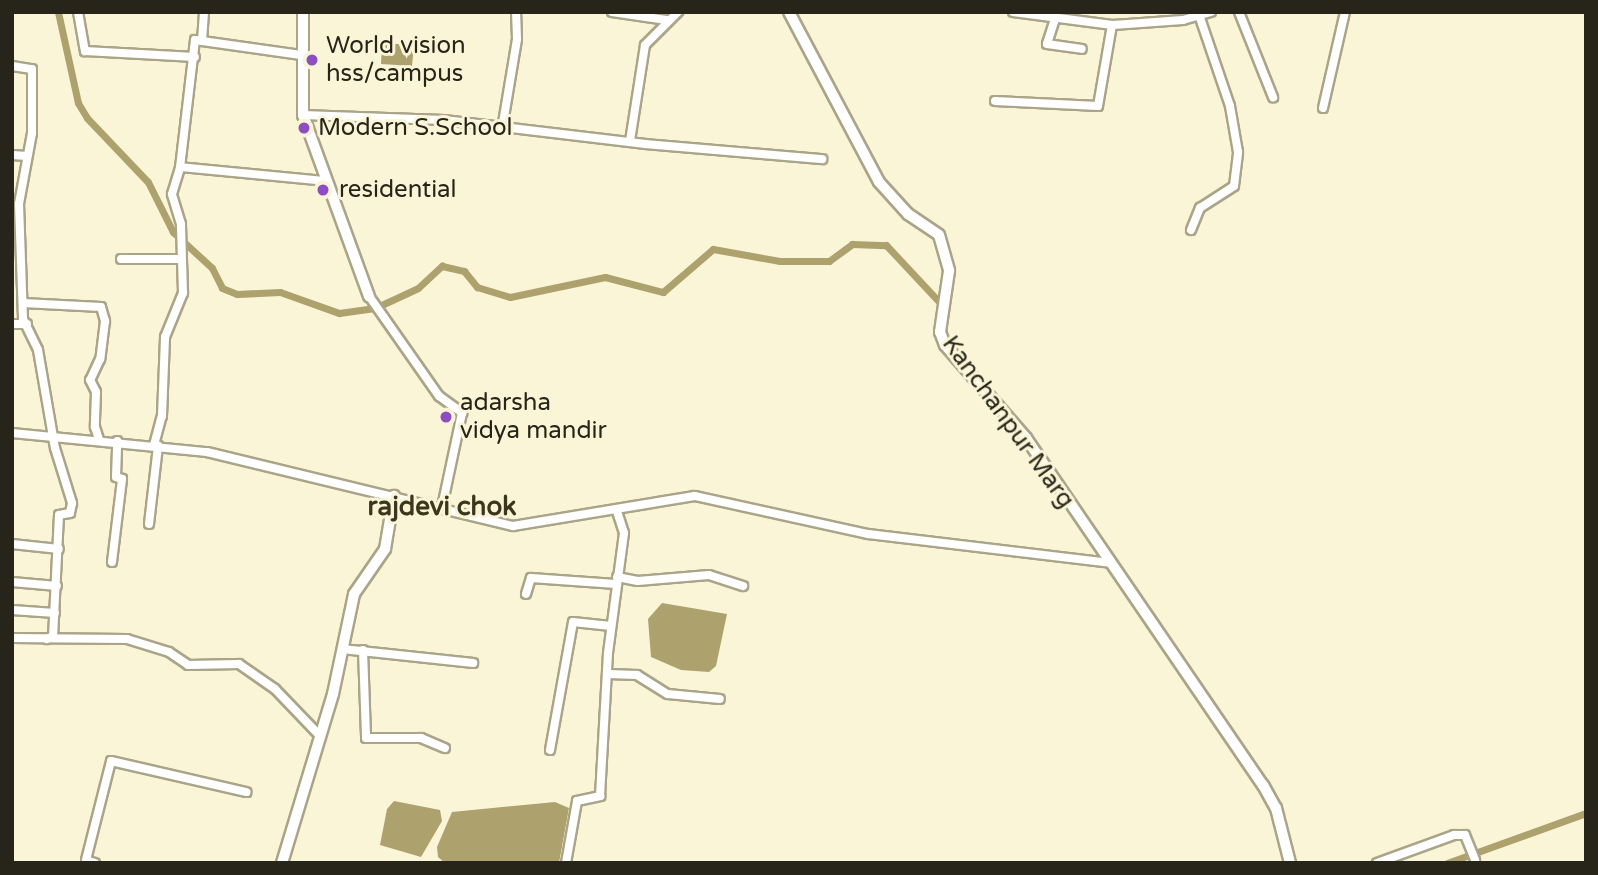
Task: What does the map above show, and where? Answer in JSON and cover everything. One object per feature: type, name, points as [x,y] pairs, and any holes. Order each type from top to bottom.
[{"type":"main road","points":[[303,12],[303,115],[369,296]]},
{"type":"main road","name":"Kanchanpur Marg","points":[[789,12],[878,182],[908,214],[939,235],[949,271],[940,332],[945,345],[1026,438],[1276,808],[1290,863]]},
{"type":"main road","points":[[282,863],[321,737],[358,586],[385,549],[394,496]]},
{"type":"street","points":[[78,12],[85,51],[195,57]]},
{"type":"street","points":[[202,41],[204,12]]},
{"type":"street","points":[[502,129],[517,39],[516,12]]},
{"type":"street","points":[[612,12],[666,20]]},
{"type":"street","points":[[630,141],[645,46],[666,20],[678,12]]},
{"type":"street","points":[[1013,12],[1112,25],[1211,12]]},
{"type":"street","points":[[1239,12],[1273,97]]},
{"type":"street","points":[[1323,108],[1345,12]]},
{"type":"street","points":[[1191,230],[1199,208],[1234,186],[1238,152],[1230,106],[1198,14]]},
{"type":"street","points":[[1052,16],[1047,44],[1082,49]]},
{"type":"street","points":[[995,101],[1098,106],[1112,25]]},
{"type":"street","points":[[149,524],[156,446],[162,416],[164,337],[183,293],[179,246],[181,234],[172,194],[180,167],[195,40],[301,55]]},
{"type":"street","points":[[12,66],[32,69],[27,156],[19,204],[23,303],[42,368],[53,436],[72,503],[69,513],[59,515],[53,636],[47,639]]},
{"type":"street","points":[[303,115],[444,120],[502,129],[822,159]]},
{"type":"street","points":[[12,155],[27,156]]},
{"type":"street","points":[[180,167],[326,181]]},
{"type":"street","points":[[121,259],[180,259]]},
{"type":"street","points":[[369,296],[439,396],[462,413],[442,507]]},
{"type":"street","points":[[23,303],[101,307],[105,321],[100,359],[90,380],[96,391],[95,427],[99,439]]},
{"type":"street","points":[[12,324],[27,324]]},
{"type":"street","points":[[12,433],[99,439],[207,452],[513,526],[617,512],[695,496],[745,503],[868,534],[1110,563]]},
{"type":"street","points":[[112,562],[122,479],[116,477],[117,441]]},
{"type":"street","points":[[566,863],[577,800],[600,796],[611,626],[624,533],[617,512]]},
{"type":"street","points":[[12,544],[59,550]]},
{"type":"street","points":[[526,594],[531,578],[638,581],[709,575],[743,586]]},
{"type":"street","points":[[12,582],[57,586]]},
{"type":"street","points":[[12,610],[55,613]]},
{"type":"street","points":[[550,750],[573,622],[611,626]]},
{"type":"street","points":[[12,638],[127,639],[169,652],[188,664],[239,664],[275,689],[321,737]]},
{"type":"street","points":[[342,649],[473,663]]},
{"type":"street","points":[[363,650],[366,738],[421,738],[445,748]]},
{"type":"street","points":[[608,674],[637,675],[668,694],[720,699]]},
{"type":"street","points":[[95,863],[86,860],[111,761],[246,792]]},
{"type":"street","points":[[1377,863],[1454,835],[1465,835],[1475,860]]},
{"type":"shaded area","points":[[382,43],[414,45],[412,66],[381,64]]},
{"type":"shaded area","points":[[662,603],[727,614],[716,666],[709,672],[681,670],[651,657],[648,619]]},
{"type":"shaded area","points":[[394,801],[440,810],[442,821],[421,857],[380,845],[387,809]]},
{"type":"shaded area","points":[[555,802],[569,808],[559,863],[445,863],[438,857],[437,847],[452,812]]},
{"type":"waterway","points":[[58,12],[78,103],[87,118],[148,182],[173,232],[212,268],[222,288],[237,294],[280,292],[339,313],[375,308],[418,288],[442,266],[464,271],[477,287],[510,297],[605,277],[663,292],[713,249],[780,261],[829,261],[852,244],[886,245],[944,307]]},
{"type":"waterway","points":[[1447,863],[1586,813]]},
{"type":"place","name":"World vision hss/campus","points":[[312,60]]},
{"type":"place","name":"Modern S.School","points":[[304,128]]},
{"type":"place","name":"residential","points":[[323,190]]},
{"type":"place","name":"adarsha vidya mandir","points":[[446,417]]},
{"type":"district","name":"rajdevi chok","points":[[442,507]]}]
